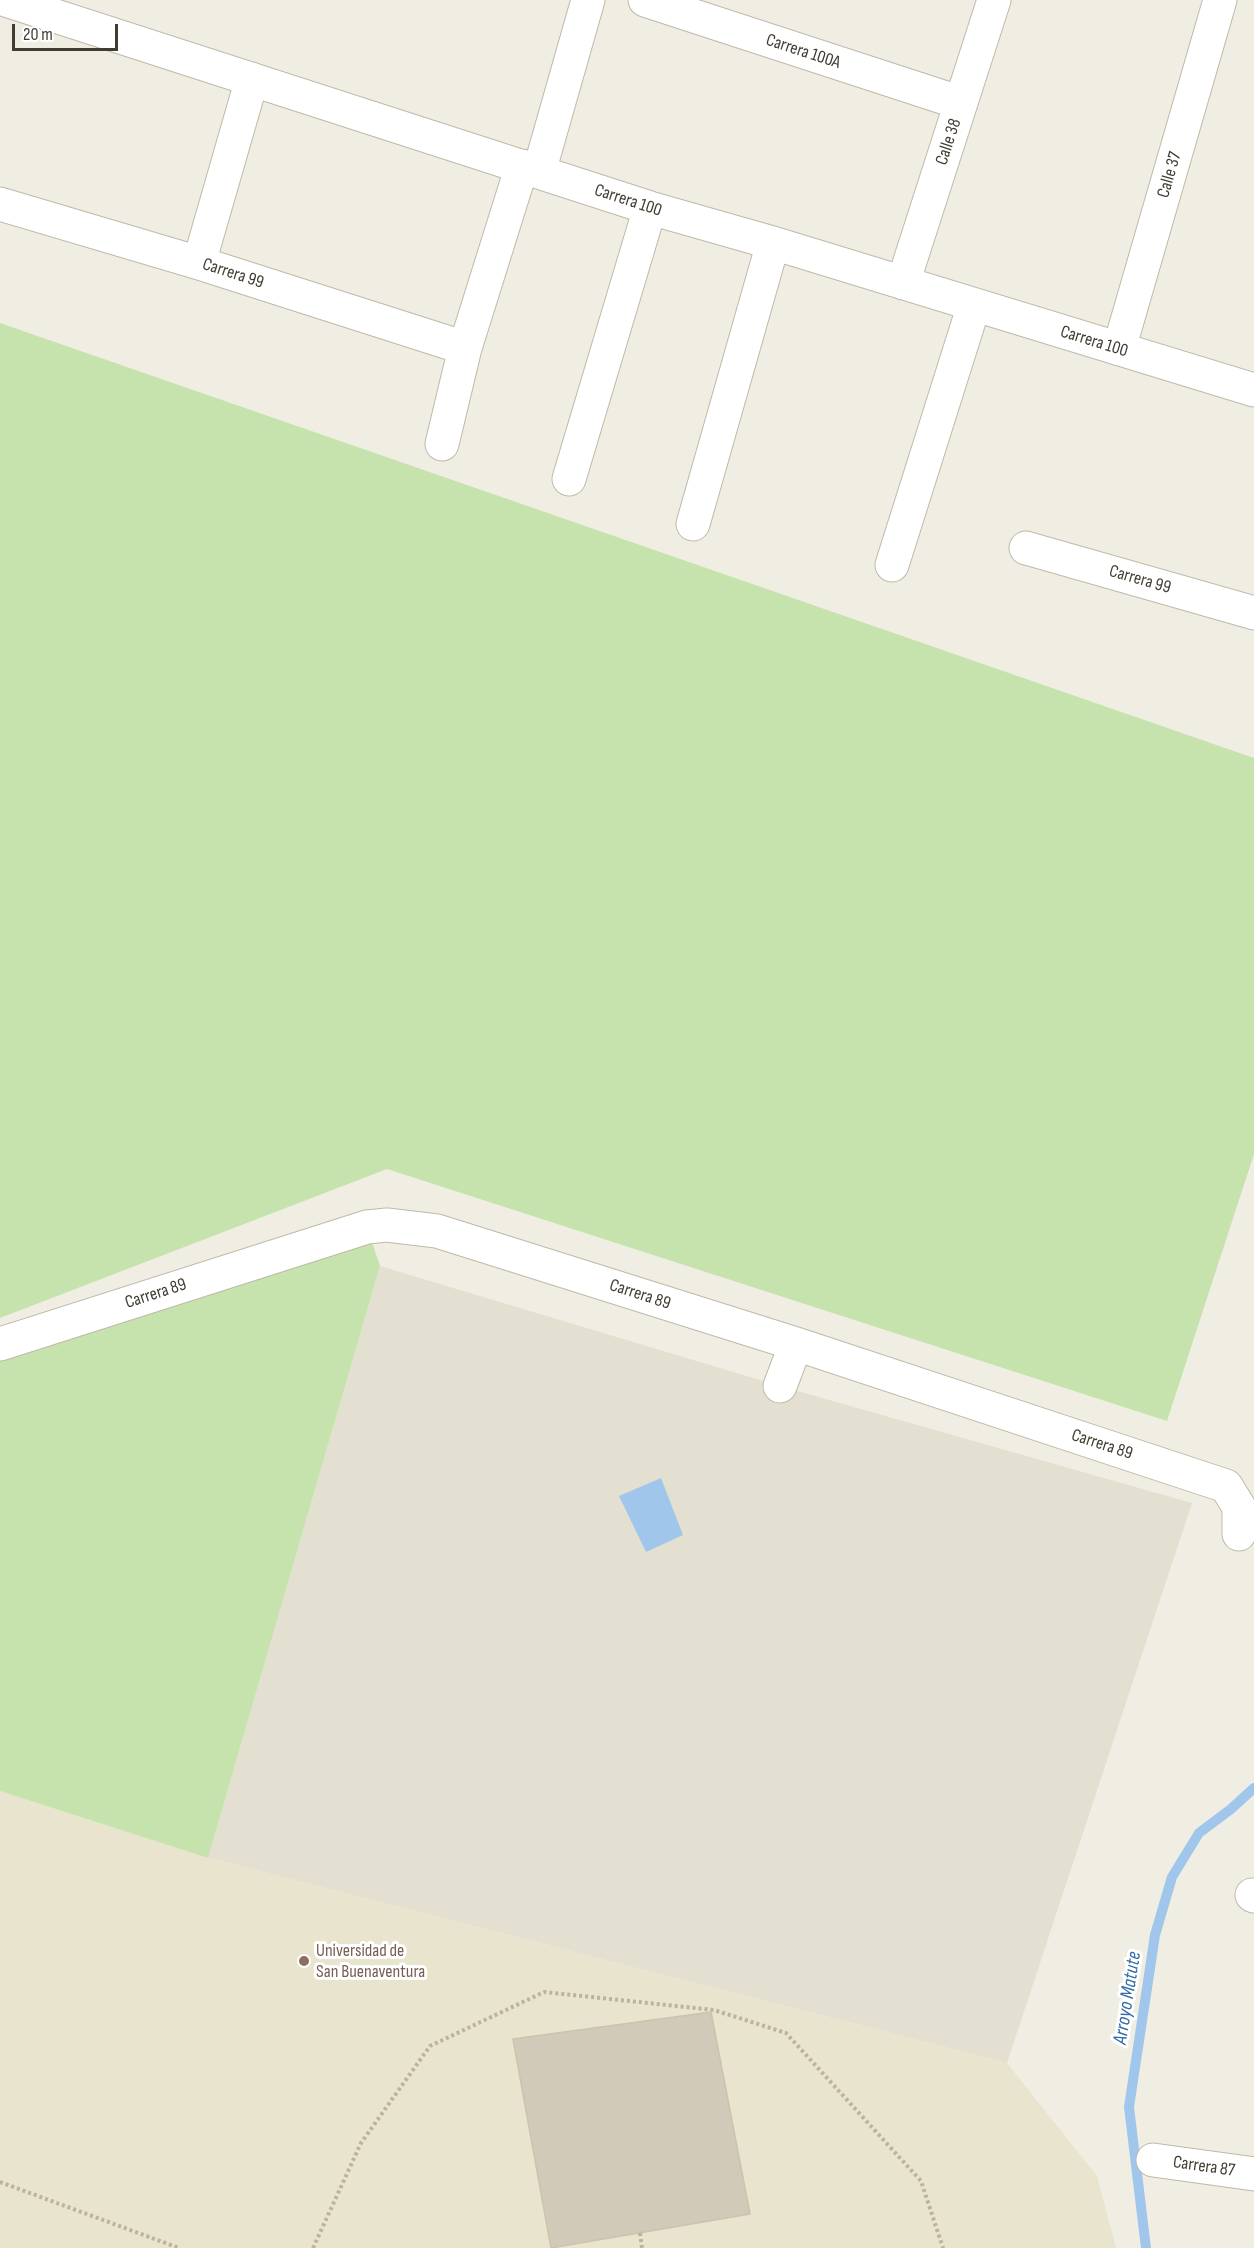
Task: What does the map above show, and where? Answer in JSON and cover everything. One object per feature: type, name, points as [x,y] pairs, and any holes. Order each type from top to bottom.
[{"type":"street","name":"Carrera 100","points":[[6,0],[650,208],[1254,390]]},
{"type":"street","points":[[442,444],[465,348],[531,169],[588,0]]},
{"type":"street","name":"Carrera 100A","points":[[645,0],[961,104]]},
{"type":"street","name":"Calle 38","points":[[903,283],[994,0]]},
{"type":"street","name":"Calle 37","points":[[1119,349],[1220,0]]},
{"type":"street","points":[[200,263],[252,80]]},
{"type":"street","name":"Carrera 99","points":[[0,204],[200,263],[465,348]]},
{"type":"street","points":[[569,479],[650,208]]},
{"type":"street","points":[[693,524],[772,243]]},
{"type":"street","points":[[892,565],[974,305]]},
{"type":"street","name":"Carrera 99","points":[[1026,548],[1254,613]]},
{"type":"street","name":"Carrera 89","points":[[0,1344],[367,1227],[387,1226],[437,1231],[796,1344],[1226,1486],[1239,1507],[1239,1534]]},
{"type":"street","points":[[780,1386],[796,1344]]},
{"type":"street","name":"Carrera 87","points":[[1153,2160],[1254,2174]]},
{"type":"path","points":[[313,2248],[361,2143],[430,2046],[544,1992],[714,2010],[786,2033],[921,2181],[943,2248]]},
{"type":"path","points":[[0,2182],[179,2248]]},
{"type":"path","points":[[640,2233],[642,2248]]},
{"type":"shaded area","points":[[380,1266],[780,1386],[1192,1503],[1007,2063],[208,1858]]},
{"type":"shaded area","name":"Universidad de San Buenaventura","points":[[0,1791],[208,1858],[1007,2063],[1097,2176],[1116,2248],[0,2248]]},
{"type":"green space","points":[[0,323],[1254,758],[1254,1154],[1167,1421],[387,1169],[0,1318]]},
{"type":"green space","points":[[367,1227],[380,1266],[208,1858],[0,1791],[0,1344]]},
{"type":"water","points":[[661,1478],[683,1535],[646,1552],[619,1496]]},
{"type":"building","points":[[711,2012],[750,2214],[551,2248],[513,2039]]},
{"type":"waterway","name":"Arroyo Matute","points":[[1146,2248],[1129,2107],[1155,1935],[1172,1877],[1199,1833],[1254,1788]]},
{"type":"place","name":"Universidad de San Buenaventura","points":[[304,1961]]}]
